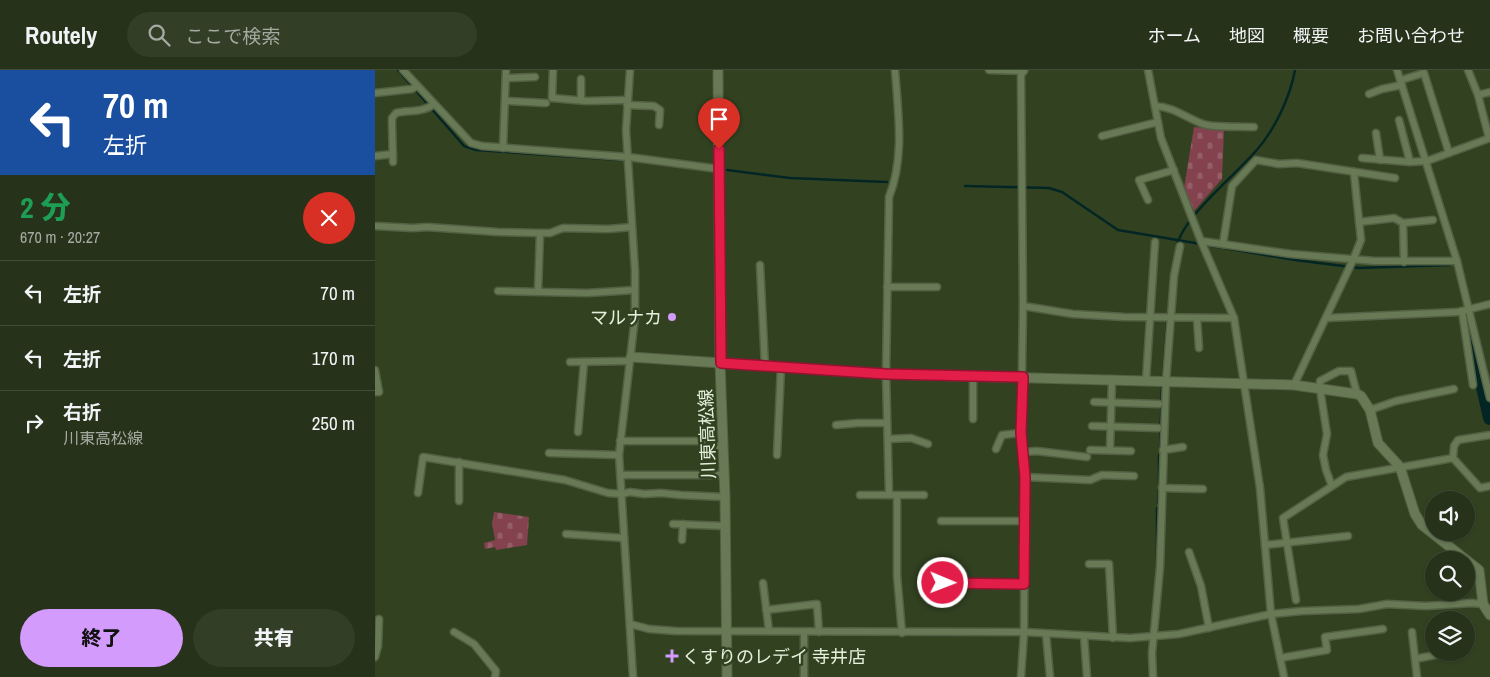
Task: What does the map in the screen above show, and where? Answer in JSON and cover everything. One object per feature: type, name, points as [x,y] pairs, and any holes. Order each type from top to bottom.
[{"type":"street","points":[[403,70],[432,106],[471,143],[503,148],[628,156],[719,169]]},
{"type":"street","points":[[503,148],[506,70]]},
{"type":"street","points":[[553,70],[552,98],[628,102],[654,106],[660,110],[659,125]]},
{"type":"street","points":[[629,70],[626,130],[635,317],[619,455],[633,677]]},
{"type":"street","name":"川東高松線","points":[[718,70],[727,677]]},
{"type":"street","points":[[895,70],[899,146],[894,185],[889,198],[886,374],[888,439],[897,575],[903,633]]},
{"type":"street","points":[[989,70],[1024,70],[1021,76],[1023,306],[1021,433],[1025,477],[1025,521],[1024,632],[1021,677]]},
{"type":"street","points":[[1148,70],[1161,138],[1234,318],[1260,488],[1271,614],[1284,677]]},
{"type":"street","points":[[1397,70],[1457,261],[1465,310],[1473,386]]},
{"type":"street","points":[[1362,158],[1410,162],[1427,161],[1490,138],[1467,70]]},
{"type":"street","points":[[1369,94],[1424,73],[1449,153]]},
{"type":"street","points":[[506,78],[535,77]]},
{"type":"street","points":[[581,78],[581,100]]},
{"type":"street","points":[[375,93],[415,87]]},
{"type":"street","points":[[1477,96],[1490,92]]},
{"type":"street","points":[[506,101],[547,103]]},
{"type":"street","points":[[393,162],[392,123],[395,113],[407,110],[425,111],[432,106]]},
{"type":"street","points":[[1155,106],[1175,110],[1205,125],[1255,127]]},
{"type":"street","points":[[1399,120],[1410,162]]},
{"type":"street","points":[[1102,136],[1158,122]]},
{"type":"street","points":[[1376,133],[1380,160]]},
{"type":"street","points":[[375,156],[393,154]]},
{"type":"street","points":[[1223,244],[1232,186],[1256,160],[1279,164],[1297,163],[1395,178]]},
{"type":"street","points":[[1148,200],[1139,180],[1173,170]]},
{"type":"street","points":[[1294,385],[1361,240],[1353,173]]},
{"type":"street","points":[[1359,222],[1394,218],[1403,223],[1433,220]]},
{"type":"street","points":[[1403,223],[1405,262]]},
{"type":"street","points":[[375,226],[540,233],[550,233],[563,228],[608,229],[632,227]]},
{"type":"street","points":[[538,291],[540,233]]},
{"type":"street","points":[[1201,240],[1291,254],[1353,260],[1457,261]]},
{"type":"street","points":[[1146,380],[1155,242]]},
{"type":"street","points":[[1153,677],[1152,653],[1160,566],[1161,488],[1166,381],[1174,276],[1180,246]]},
{"type":"street","points":[[760,265],[765,366]]},
{"type":"street","points":[[887,287],[937,287]]},
{"type":"street","points":[[498,291],[587,293],[635,290]]},
{"type":"street","points":[[1326,318],[1465,310],[1490,304]]},
{"type":"street","points":[[1023,306],[1073,314],[1170,319],[1234,318]]},
{"type":"street","points":[[1465,310],[1490,398]]},
{"type":"street","points":[[1197,318],[1199,348]]},
{"type":"street","points":[[570,362],[630,359],[886,374],[1294,385],[1357,394],[1361,396],[1370,410],[1378,443],[1400,467],[1415,514],[1422,525],[1479,570],[1483,604],[1490,615]]},
{"type":"street","points":[[578,432],[585,362]]},
{"type":"street","points":[[777,455],[781,367]]},
{"type":"street","points":[[375,370],[379,392],[375,392]]},
{"type":"street","points":[[1332,486],[1323,455],[1327,434],[1320,382],[1339,371],[1351,371],[1357,394]]},
{"type":"street","points":[[973,376],[973,418]]},
{"type":"street","points":[[1110,450],[1112,380]]},
{"type":"street","points":[[1370,410],[1396,401],[1454,389]]},
{"type":"street","points":[[1094,402],[1159,404]]},
{"type":"street","points":[[836,425],[887,423]]},
{"type":"street","points":[[1092,426],[1158,428]]},
{"type":"street","points":[[996,448],[1002,435],[1021,433]]},
{"type":"street","points":[[1490,435],[1458,440],[1454,446],[1453,458],[1480,488],[1490,486]]},
{"type":"street","points":[[888,439],[911,438],[928,444]]},
{"type":"street","points":[[620,441],[700,441],[707,445],[723,447]]},
{"type":"street","points":[[1163,450],[1183,448]]},
{"type":"street","points":[[1023,452],[1089,453],[1110,450],[1131,451]]},
{"type":"street","points":[[549,453],[619,455]]},
{"type":"street","points":[[418,492],[423,456],[565,480],[598,490],[622,494],[630,492],[725,497]]},
{"type":"street","points":[[1296,600],[1283,518],[1346,477],[1453,458]]},
{"type":"street","points":[[459,462],[459,502]]},
{"type":"street","points":[[621,475],[724,475]]},
{"type":"street","points":[[1025,477],[1090,480],[1102,475],[1134,476]]},
{"type":"street","points":[[1161,488],[1203,490]]},
{"type":"street","points":[[860,495],[924,495]]},
{"type":"street","points":[[941,521],[1025,521]]},
{"type":"street","points":[[673,524],[725,526]]},
{"type":"street","points":[[682,540],[683,524]]},
{"type":"street","points":[[566,534],[624,538]]},
{"type":"street","points":[[1265,546],[1348,536]]},
{"type":"street","points":[[1189,552],[1201,586],[1209,628]]},
{"type":"street","points":[[1089,564],[1109,564],[1113,638]]},
{"type":"street","points":[[763,583],[769,631]]},
{"type":"street","points":[[943,583],[1024,584]]},
{"type":"street","points":[[766,610],[817,604],[819,632]]},
{"type":"street","points":[[630,624],[649,629],[676,631],[1024,632],[1113,638],[1154,637],[1209,628],[1271,614],[1340,608],[1359,609],[1387,604],[1426,606],[1483,604]]},
{"type":"street","points":[[375,657],[378,646],[379,620]]},
{"type":"street","points":[[1280,658],[1327,650],[1325,637],[1383,629]]},
{"type":"street","points":[[455,632],[474,644],[496,671],[495,677]]},
{"type":"street","points":[[804,632],[804,677]]},
{"type":"street","points":[[1412,632],[1417,677]]},
{"type":"street","points":[[1046,634],[1050,677]]},
{"type":"street","points":[[1084,636],[1087,677]]},
{"type":"street","points":[[1415,659],[1425,657]]},
{"type":"green space","points":[[1194,127],[1224,129],[1222,179],[1194,211],[1184,188]]},
{"type":"green space","points":[[494,512],[529,517],[527,545],[496,550],[495,547],[485,549],[484,543],[495,540],[492,523]]},
{"type":"waterway","points":[[398,70],[464,146],[476,150],[621,160]]},
{"type":"waterway","points":[[1177,246],[1188,223],[1210,197],[1255,152],[1269,134],[1285,103],[1295,70]]},
{"type":"waterway","points":[[727,170],[790,178],[887,182]]},
{"type":"waterway","points":[[965,186],[1049,188],[1062,192],[1118,230],[1201,244]]},
{"type":"waterway","points":[[1206,245],[1295,260],[1359,268],[1450,265]]},
{"type":"waterway","points":[[1168,314],[1169,304]]},
{"type":"waterway","points":[[1468,320],[1490,418]]},
{"type":"waterway","points":[[1163,376],[1167,321]]},
{"type":"waterway","points":[[1160,449],[1162,386]]},
{"type":"waterway","points":[[1159,455],[1159,483]]},
{"type":"waterway","points":[[1158,503],[1159,488]]},
{"type":"waterway","points":[[1157,508],[1157,565]]},
{"type":"place","name":"マルナカ","points":[[672,317]]},
{"type":"place","name":"くすりのレデイ 寺井店","points":[[672,656]]},
{"type":"route","points":[[719,149],[721,363],[886,374],[1023,377],[1021,433],[1025,477],[1024,584],[943,583]]}]
